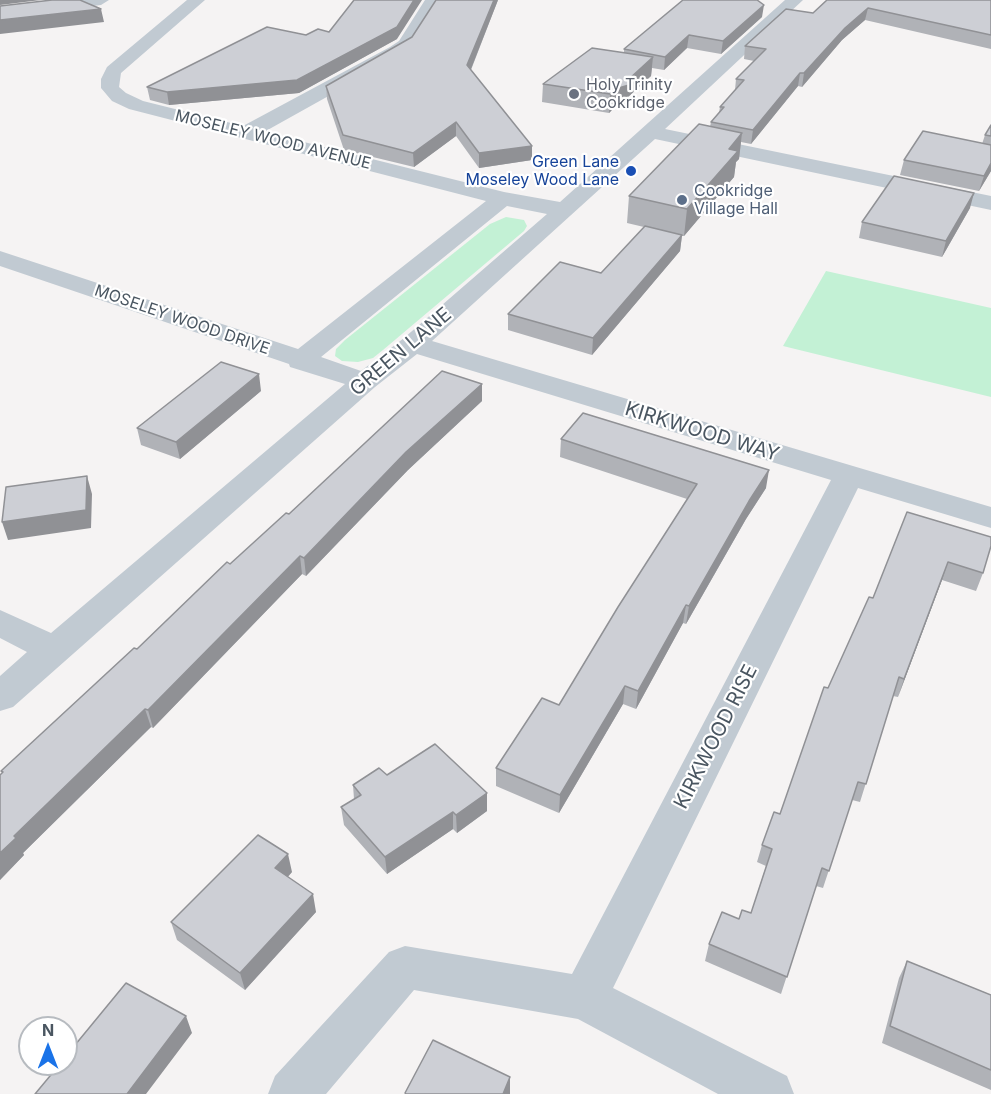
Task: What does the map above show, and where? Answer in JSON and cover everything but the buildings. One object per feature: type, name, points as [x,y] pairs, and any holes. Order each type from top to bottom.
[{"type":"street","points":[[0,12],[101,0]]},
{"type":"street","points":[[168,0],[195,1]]},
{"type":"street","points":[[246,133],[396,51],[405,44],[433,0]]},
{"type":"street","name":"GREEN LANE","points":[[0,697],[365,381],[413,344],[565,210],[795,0]]},
{"type":"street","name":"MOSELEY WOOD AVENUE","points":[[195,1],[113,71],[110,88],[119,97],[136,105],[502,199],[565,210]]},
{"type":"street","points":[[651,132],[991,203]]},
{"type":"street","points":[[300,361],[502,199]]},
{"type":"street","name":"MOSELEY WOOD DRIVE","points":[[0,258],[300,361],[365,381]]},
{"type":"street","name":"KIRKWOOD WAY","points":[[413,344],[991,518]]},
{"type":"street","name":"KIRKWOOD RISE","points":[[584,998],[849,476]]},
{"type":"street","points":[[0,623],[54,650]]},
{"type":"street","points":[[293,1094],[405,967],[584,998],[769,1094]]},
{"type":"green space","points":[[506,217],[524,220],[527,226],[524,231],[383,350],[373,358],[358,362],[342,361],[335,356],[336,349],[345,340],[490,224]]},
{"type":"green space","points":[[826,271],[991,308],[991,397],[783,346]]},
{"type":"place","name":"Holy Trinity Cookridge","points":[[574,94]]},
{"type":"place","name":"Green Lane Moseley Wood Lane","points":[[631,171]]},
{"type":"place","name":"Cookridge Village Hall","points":[[682,200]]}]
